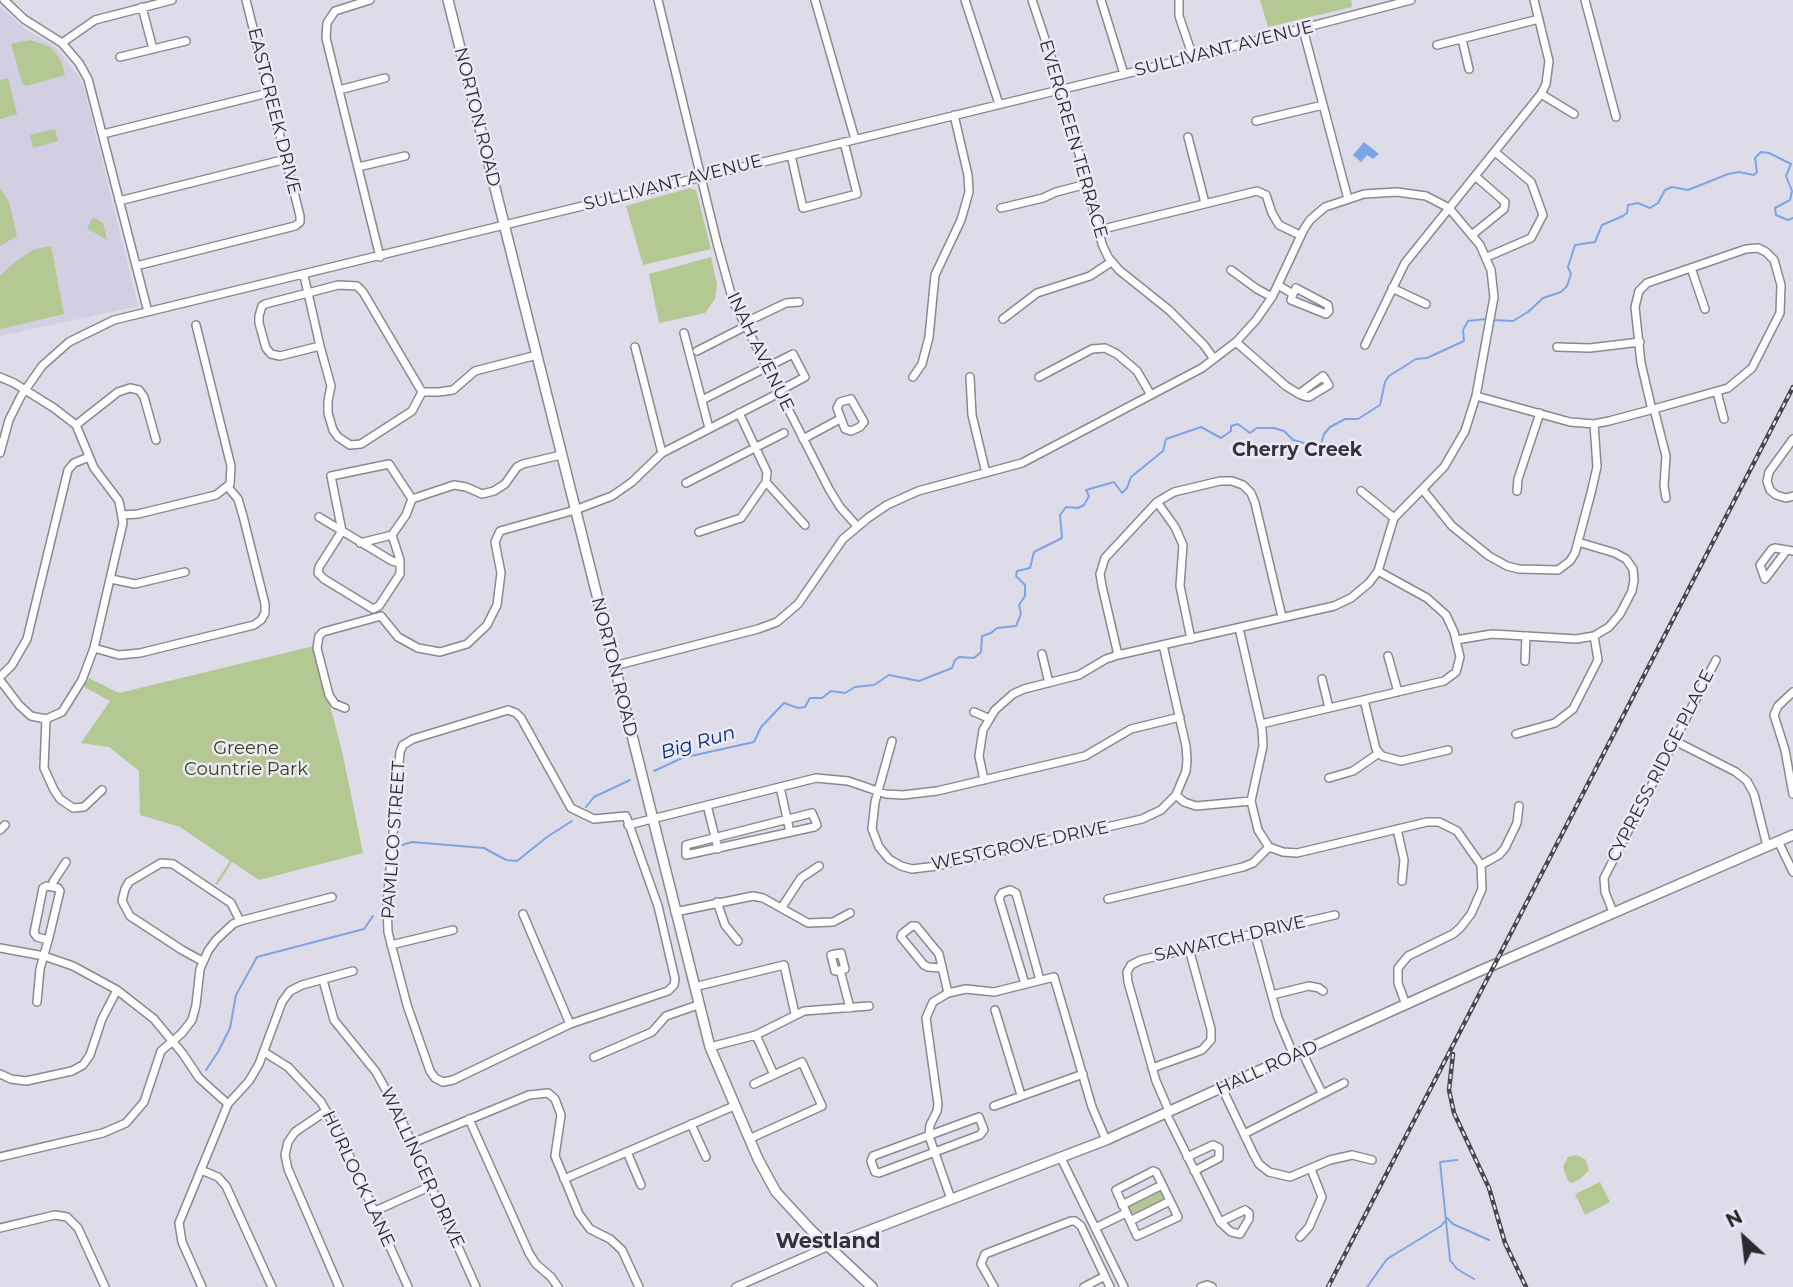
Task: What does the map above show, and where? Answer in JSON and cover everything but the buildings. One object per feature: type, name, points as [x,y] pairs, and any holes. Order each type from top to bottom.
[{"type":"main road","name":"NORTON ROAD","points":[[448,0],[710,1047],[734,1107],[781,1199],[872,1287]]},
{"type":"main road","name":"HALL ROAD","points":[[829,1246],[1105,1140],[1613,912],[1793,835]]},
{"type":"street","points":[[5,0],[24,19],[62,43],[88,79],[148,312]]},
{"type":"street","points":[[62,43],[95,20],[172,0]]},
{"type":"street","name":"EASTCREEK DRIVE","points":[[136,266],[295,226],[300,222],[246,0]]},
{"type":"street","points":[[370,0],[335,11],[327,23],[326,38],[380,257]]},
{"type":"street","name":"INAH AVENUE","points":[[658,0],[727,282],[745,325],[829,489],[857,526]]},
{"type":"street","points":[[815,0],[855,139]]},
{"type":"street","points":[[965,0],[999,104]]},
{"type":"street","name":"EVERGREEN TERRACE","points":[[1032,0],[1062,90],[1102,244],[1111,262],[1169,310],[1214,359]]},
{"type":"street","points":[[1101,0],[1124,74]]},
{"type":"street","points":[[1179,0],[1179,16],[1193,57]]},
{"type":"street","name":"SULLIVANT AVENUE","points":[[0,453],[9,420],[24,389],[42,366],[69,342],[102,325],[504,224],[1062,90],[1411,0]]},
{"type":"street","points":[[1365,345],[1405,262],[1541,94],[1549,73],[1549,61],[1534,0]]},
{"type":"street","points":[[1585,0],[1616,117]]},
{"type":"street","points":[[142,7],[153,49]]},
{"type":"street","points":[[1437,45],[1539,19]]},
{"type":"street","points":[[1303,29],[1348,198]]},
{"type":"street","points":[[1462,39],[1469,69]]},
{"type":"street","points":[[120,57],[186,41]]},
{"type":"street","points":[[339,90],[385,78]]},
{"type":"street","points":[[103,134],[268,93]]},
{"type":"street","points":[[1541,94],[1574,114]]},
{"type":"street","points":[[1256,121],[1323,105]]},
{"type":"street","points":[[913,377],[922,364],[929,337],[935,275],[961,220],[969,192],[968,175],[954,115]]},
{"type":"street","points":[[1188,137],[1205,203]]},
{"type":"street","points":[[791,155],[803,208],[857,194],[844,142]]},
{"type":"street","points":[[1487,257],[1531,238],[1543,212],[1531,182],[1495,152]]},
{"type":"street","points":[[358,167],[405,156]]},
{"type":"street","points":[[119,201],[286,159]]},
{"type":"street","points":[[1473,234],[1504,209],[1505,202],[1475,176]]},
{"type":"street","points":[[1001,208],[1087,184]]},
{"type":"street","points":[[1099,230],[1205,203],[1262,192],[1266,195],[1276,222],[1300,235]]},
{"type":"street","points":[[614,666],[758,629],[782,619],[805,595],[830,555],[857,526],[887,505],[918,491],[1022,464],[1214,359],[1236,342],[1256,320],[1272,297],[1300,235],[1317,212],[1348,198],[1380,192],[1412,193],[1437,200],[1449,208],[1473,234],[1487,257],[1491,270],[1494,296],[1476,396],[1465,431],[1453,453],[1439,473],[1405,504],[1394,518],[1378,571],[1361,591],[1334,606],[1118,655],[1079,675],[1013,694],[988,718],[979,756],[984,780]]},
{"type":"street","points":[[1476,396],[1570,422],[1594,424],[1653,409],[1717,392],[1738,382],[1752,368],[1780,313],[1783,294],[1776,265],[1762,250],[1746,249],[1647,283],[1639,291],[1635,302],[1643,373],[1653,409],[1666,456],[1666,498]]},
{"type":"street","points":[[1003,318],[1037,293],[1090,276],[1111,262]]},
{"type":"street","points":[[1691,268],[1705,309]]},
{"type":"street","points":[[1231,270],[1272,297]]},
{"type":"street","points":[[304,276],[331,386],[328,401],[333,430],[350,445],[356,445],[394,425],[412,411],[422,392]]},
{"type":"street","points":[[320,346],[275,355],[266,348],[260,310],[265,304],[338,285],[357,286],[422,392]]},
{"type":"street","points":[[1278,285],[1293,294]]},
{"type":"street","points":[[1296,288],[1328,305],[1329,311],[1326,314],[1291,300],[1293,294],[1296,288]]},
{"type":"street","points":[[1392,288],[1426,304]]},
{"type":"street","points":[[697,351],[786,303],[799,302]]},
{"type":"street","points":[[122,515],[216,495],[228,487],[231,466],[196,326]]},
{"type":"street","points":[[684,333],[709,428]]},
{"type":"street","points":[[1236,342],[1286,386],[1299,394]]},
{"type":"street","points":[[1558,347],[1590,348],[1640,342]]},
{"type":"street","points":[[635,347],[662,453]]},
{"type":"street","points":[[1039,377],[1092,349],[1105,348],[1137,371],[1151,395]]},
{"type":"street","points":[[345,708],[335,704],[328,695],[317,648],[319,636],[323,632],[381,616],[398,637],[413,647],[440,652],[467,644],[487,625],[497,606],[500,573],[495,542],[497,534],[506,528],[575,510],[619,492],[662,453],[805,377],[793,354],[702,400]]},
{"type":"street","points":[[422,392],[453,390],[475,371],[537,355]]},
{"type":"street","points":[[0,377],[64,414],[76,425],[98,474],[116,495],[122,515],[122,533],[94,649],[82,680],[69,703],[58,715],[46,719],[31,716],[24,711],[0,678],[12,665],[27,639],[68,470],[74,463],[89,457]]},
{"type":"street","points":[[970,377],[972,415],[986,473]]},
{"type":"street","points":[[76,425],[118,392],[130,387],[139,390],[144,397],[156,440]]},
{"type":"street","points":[[1717,392],[1724,419]]},
{"type":"street","points":[[852,399],[864,422],[860,427],[848,431],[840,419],[838,405],[852,399]]},
{"type":"street","points":[[699,532],[741,518],[766,482],[767,472],[739,413]]},
{"type":"street","points":[[1517,491],[1518,479],[1540,414]]},
{"type":"street","points":[[803,439],[840,419]]},
{"type":"street","points":[[1423,490],[1452,526],[1489,556],[1518,569],[1558,570],[1570,561],[1578,542],[1597,467],[1594,424]]},
{"type":"street","points":[[686,483],[784,433]]},
{"type":"street","points":[[1793,439],[1769,472],[1767,481],[1770,490],[1776,495],[1786,498],[1793,496]]},
{"type":"street","points":[[360,543],[392,535],[412,499],[454,485],[482,494],[494,491],[505,484],[517,467],[561,455]]},
{"type":"street","points":[[392,535],[400,563],[400,574],[379,606],[370,608],[318,573],[319,567],[342,531],[331,476],[389,464],[412,499]]},
{"type":"street","points":[[1118,655],[1102,586],[1101,567],[1110,551],[1157,502],[1174,492],[1220,481],[1243,485],[1251,493],[1282,617]]},
{"type":"street","points":[[766,482],[805,525]]},
{"type":"street","points":[[94,649],[119,655],[140,653],[254,625],[261,620],[265,613],[265,604],[238,499],[228,487]]},
{"type":"street","points":[[1361,491],[1394,518]]},
{"type":"street","points":[[1157,502],[1175,527],[1183,545],[1180,586],[1191,639]]},
{"type":"street","points":[[319,517],[360,543],[400,563]]},
{"type":"street","points":[[1456,640],[1492,635],[1576,639],[1594,636],[1609,627],[1620,614],[1632,591],[1634,574],[1626,559],[1578,542]]},
{"type":"street","points":[[1261,724],[1451,678],[1456,672],[1460,659],[1456,640],[1451,623],[1440,608],[1378,571]]},
{"type":"street","points":[[111,579],[135,584],[185,572]]},
{"type":"street","points":[[1239,628],[1261,724],[1263,746],[1251,801],[1259,834],[1269,846],[1283,852],[1297,853],[1433,822],[1446,824],[1461,836],[1480,865],[1482,889],[1471,914],[1460,928],[1408,956],[1398,968],[1398,983],[1406,1005]]},
{"type":"street","points":[[1525,661],[1526,636]]},
{"type":"street","points":[[1516,734],[1555,723],[1573,709],[1598,660],[1594,636]]},
{"type":"street","points":[[1163,645],[1187,760],[1186,771],[1176,795],[1184,802],[1196,806],[1251,801]]},
{"type":"street","points":[[1042,654],[1049,683]]},
{"type":"street","points":[[1388,656],[1398,692]]},
{"type":"street","name":"CYPRESS RIDGE PLACE","points":[[1613,912],[1605,892],[1604,878],[1716,660]]},
{"type":"street","points":[[1322,679],[1329,708]]},
{"type":"street","points":[[1792,788],[1785,750],[1774,715],[1778,706],[1793,692]]},
{"type":"street","points":[[1364,700],[1379,753],[1387,759],[1401,761],[1448,750]]},
{"type":"street","name":"PAMLICO STREET","points":[[570,1024],[450,1081],[435,1078],[428,1067],[407,1005],[388,932],[387,905],[400,752],[403,745],[413,739],[512,711],[521,718],[571,808],[594,819],[626,816],[628,825]]},
{"type":"street","points":[[974,712],[988,718]]},
{"type":"street","points":[[523,914],[570,1024],[660,994],[674,985],[675,973],[658,906],[628,825],[824,778],[848,781],[878,791],[903,795],[920,794],[1085,756],[1131,729],[1180,717]]},
{"type":"street","points":[[46,719],[44,768],[60,799],[73,808],[84,807],[102,790]]},
{"type":"street","name":"WESTGROVE DRIVE","points":[[892,741],[873,816],[875,838],[889,859],[912,869],[937,866],[1142,819],[1161,810],[1176,795]]},
{"type":"street","points":[[1675,741],[1736,772],[1747,782],[1754,794],[1767,846]]},
{"type":"street","points":[[1329,778],[1353,771],[1379,753]]},
{"type":"street","points":[[780,787],[790,832]]},
{"type":"street","points":[[708,805],[718,849]]},
{"type":"street","points":[[1480,865],[1492,860],[1505,848],[1517,823],[1519,806]]},
{"type":"street","points":[[812,813],[817,825],[688,856],[684,849],[686,845],[788,819],[812,813]]},
{"type":"street","points":[[1397,829],[1404,860],[1402,881]]},
{"type":"street","points":[[1778,841],[1793,872]]},
{"type":"street","points":[[1108,899],[1243,867],[1253,863],[1269,846]]},
{"type":"street","points":[[53,887],[53,882],[66,862]]},
{"type":"street","points":[[202,961],[130,916],[123,905],[123,892],[129,882],[161,863],[173,864],[231,903],[240,921]]},
{"type":"street","points":[[782,907],[806,873],[819,866]]},
{"type":"street","points":[[37,1002],[44,956],[48,940],[60,891],[47,886],[43,888],[34,930],[37,937],[48,940]]},
{"type":"street","points":[[1025,984],[999,898],[1002,893],[1010,890],[1016,893],[1040,980]]},
{"type":"street","points":[[0,1157],[103,1133],[126,1122],[144,1102],[161,1051],[192,1020],[202,961],[225,931],[240,921],[332,897]]},
{"type":"street","points":[[675,912],[753,897],[763,898],[802,920],[816,924],[833,922],[850,914]]},
{"type":"street","points":[[717,902],[725,925],[738,941]]},
{"type":"street","name":"SAWATCH DRIVE","points":[[1152,1068],[1128,982],[1128,968],[1134,962],[1335,915]]},
{"type":"street","points":[[941,968],[925,965],[901,937],[902,934],[916,926],[939,954],[948,993]]},
{"type":"street","points":[[391,945],[453,930]]},
{"type":"street","points":[[1255,934],[1278,1018],[1322,1093]]},
{"type":"street","points":[[0,948],[44,956],[74,966],[117,990],[141,1008],[173,1041],[200,1078],[228,1104]]},
{"type":"street","points":[[1189,949],[1211,1029],[1211,1040],[1202,1050],[1152,1068],[1167,1112],[1220,1223]]},
{"type":"street","points":[[694,987],[784,965],[796,1014]]},
{"type":"street","points":[[840,970],[850,1009]]},
{"type":"street","points":[[202,1287],[179,1229],[181,1217],[228,1104],[248,1081],[264,1052],[286,996],[296,987],[353,971]]},
{"type":"street","points":[[951,1199],[929,1136],[938,1104],[926,1015],[933,1002],[948,993],[966,989],[994,992],[1054,977],[1105,1140]]},
{"type":"street","name":"WALLINGER DRIVE","points":[[323,980],[334,1020],[376,1072],[397,1110],[476,1287]]},
{"type":"street","points":[[1272,995],[1309,986],[1323,991]]},
{"type":"street","points":[[0,1074],[26,1081],[72,1071],[83,1065],[90,1055],[102,1018],[117,990]]},
{"type":"street","points":[[594,1057],[652,1032],[666,1016],[698,1005]]},
{"type":"street","points":[[710,1047],[756,1035],[796,1014],[816,1008],[850,1009],[869,1006]]},
{"type":"street","points":[[995,1010],[1021,1095]]},
{"type":"street","points":[[756,1035],[774,1075]]},
{"type":"street","name":"HURLOCK LANE","points":[[264,1052],[307,1084],[326,1111],[341,1137],[408,1287]]},
{"type":"street","points":[[749,1139],[822,1106],[802,1062],[754,1083]]},
{"type":"street","points":[[993,1106],[1083,1074]]},
{"type":"street","points":[[1244,1134],[1344,1083]]},
{"type":"street","points":[[1222,1088],[1259,1164],[1269,1172],[1290,1177],[1330,1160],[1352,1155],[1372,1160]]},
{"type":"street","points":[[412,1143],[528,1095],[548,1093],[555,1099],[561,1115],[555,1156],[564,1179],[585,1223],[590,1229],[617,1244],[627,1258],[638,1285],[629,1287]]},
{"type":"street","points":[[564,1179],[734,1107]]},
{"type":"street","points":[[326,1111],[295,1132],[288,1142],[285,1155],[288,1169],[340,1287]]},
{"type":"street","points":[[979,1117],[984,1130],[980,1135],[875,1172],[871,1161],[873,1156],[929,1136],[979,1117]]},
{"type":"street","points":[[469,1119],[529,1253],[558,1287]]},
{"type":"street","points":[[691,1124],[706,1157]]},
{"type":"street","points":[[1187,1157],[1213,1145],[1221,1151],[1219,1158],[1194,1171]]},
{"type":"street","points":[[627,1152],[641,1185]]},
{"type":"street","points":[[1061,1158],[1124,1287]]},
{"type":"street","points":[[201,1170],[218,1177],[226,1186],[272,1287]]},
{"type":"street","points":[[1300,1237],[1309,1227],[1322,1197],[1311,1170]]},
{"type":"street","points":[[1153,1171],[1162,1185],[1177,1218],[1138,1237],[1116,1190],[1153,1171]]},
{"type":"street","points":[[1122,1205],[1162,1185]]},
{"type":"street","points":[[374,1211],[431,1186]]},
{"type":"street","points":[[1130,1221],[1170,1201]]},
{"type":"street","points":[[1095,1228],[1126,1213]]},
{"type":"street","points":[[0,1228],[55,1215],[66,1217],[78,1228],[105,1287]]},
{"type":"street","points":[[993,1287],[981,1264],[985,1254],[1071,1221],[1081,1226],[1110,1287]]},
{"type":"street","name":"HALL ROAD","points":[[736,1287],[829,1246]]},
{"type":"street","points":[[1084,1287],[1105,1276]]},
{"type":"street","points":[[1201,1287],[1212,1287]]},
{"type":"shaded area","points":[[0,7],[25,29],[57,48],[78,75],[84,88],[138,306],[0,336]]},
{"type":"green space","points":[[1260,0],[1351,0],[1352,7],[1268,27]]},
{"type":"green space","points":[[30,40],[51,47],[61,61],[65,75],[26,86],[22,83],[11,44]]},
{"type":"green space","points":[[8,78],[17,114],[0,119],[0,80]]},
{"type":"green space","points":[[55,129],[58,141],[33,148],[30,135]]},
{"type":"green space","points":[[0,188],[9,202],[17,236],[0,246]]},
{"type":"green space","points":[[690,188],[696,190],[711,249],[643,265],[626,206]]},
{"type":"green space","points":[[93,217],[103,223],[107,240],[87,228]]},
{"type":"green space","points":[[51,246],[64,314],[0,329],[0,276],[16,261],[35,249]]},
{"type":"green space","points":[[711,257],[717,284],[715,299],[705,313],[659,323],[649,274]]},
{"type":"green space","name":"Greene Countrie Park","points":[[314,646],[342,751],[363,853],[259,880],[232,862],[217,885],[215,884],[230,861],[180,827],[140,815],[139,771],[109,747],[81,743],[110,701],[84,687],[89,678],[119,693]]},
{"type":"green space","points":[[1577,1155],[1586,1160],[1589,1170],[1572,1183],[1568,1181],[1563,1167],[1568,1157]]},
{"type":"green space","points":[[1600,1182],[1610,1202],[1585,1215],[1575,1194]]},
{"type":"green space","points":[[1155,1191],[1162,1192],[1163,1201],[1141,1213],[1131,1213],[1131,1203]]},
{"type":"water","points":[[1364,142],[1379,154],[1373,159],[1367,155],[1361,162],[1353,155]]},
{"type":"waterway","name":"Big Run","points":[[1492,320],[1513,321],[1543,298],[1561,292],[1567,286],[1571,274],[1568,267],[1575,245],[1595,242],[1602,225],[1627,213],[1628,205],[1638,203],[1650,208],[1658,203],[1665,190],[1672,187],[1688,190],[1728,174],[1739,172],[1754,175],[1757,172],[1755,158],[1761,152],[1791,164],[1786,176],[1792,191],[1790,200],[1775,208],[1776,215],[1788,220],[1793,218]]},
{"type":"waterway","name":"Big Run","points":[[654,771],[682,758],[754,742],[761,727],[784,703],[798,708],[805,707],[810,698],[822,698],[831,691],[845,693],[855,687],[874,685],[889,675],[919,681],[952,668],[959,657],[974,658],[981,652],[982,636],[997,628],[1016,626],[1021,614],[1019,605],[1025,596],[1025,585],[1016,576],[1017,571],[1030,568],[1034,552],[1062,538],[1060,515],[1066,507],[1078,508],[1084,505],[1089,496],[1086,490],[1114,482],[1122,493],[1131,477],[1163,451],[1166,439],[1201,427],[1221,438],[1231,431],[1231,426],[1238,424],[1250,433],[1257,428],[1274,428],[1284,431],[1293,440],[1315,446],[1321,444],[1330,427],[1345,419],[1358,419],[1380,405],[1389,376],[1416,359],[1427,358],[1464,341],[1463,330],[1468,321],[1486,319]]},
{"type":"waterway","name":"Big Run","points":[[586,807],[594,797],[630,780]]},
{"type":"waterway","name":"Big Run","points":[[402,845],[412,842],[484,848],[506,860],[517,861],[572,821]]},
{"type":"waterway","points":[[206,1070],[230,1028],[236,995],[257,957],[364,929],[373,916]]},
{"type":"waterway","points":[[1457,1160],[1440,1162],[1450,1260],[1457,1269],[1474,1279]]},
{"type":"waterway","points":[[1447,1218],[1453,1224],[1489,1240]]},
{"type":"waterway","points":[[1367,1287],[1387,1259],[1445,1221]]},
{"type":"railway","points":[[1328,1287],[1793,387]]},
{"type":"railway","points":[[1453,1054],[1449,1090],[1454,1113],[1489,1188],[1505,1243],[1526,1287]]},
{"type":"district","name":"Cherry Creek","points":[[1297,450]]},
{"type":"district","name":"Westland","points":[[828,1242]]}]
